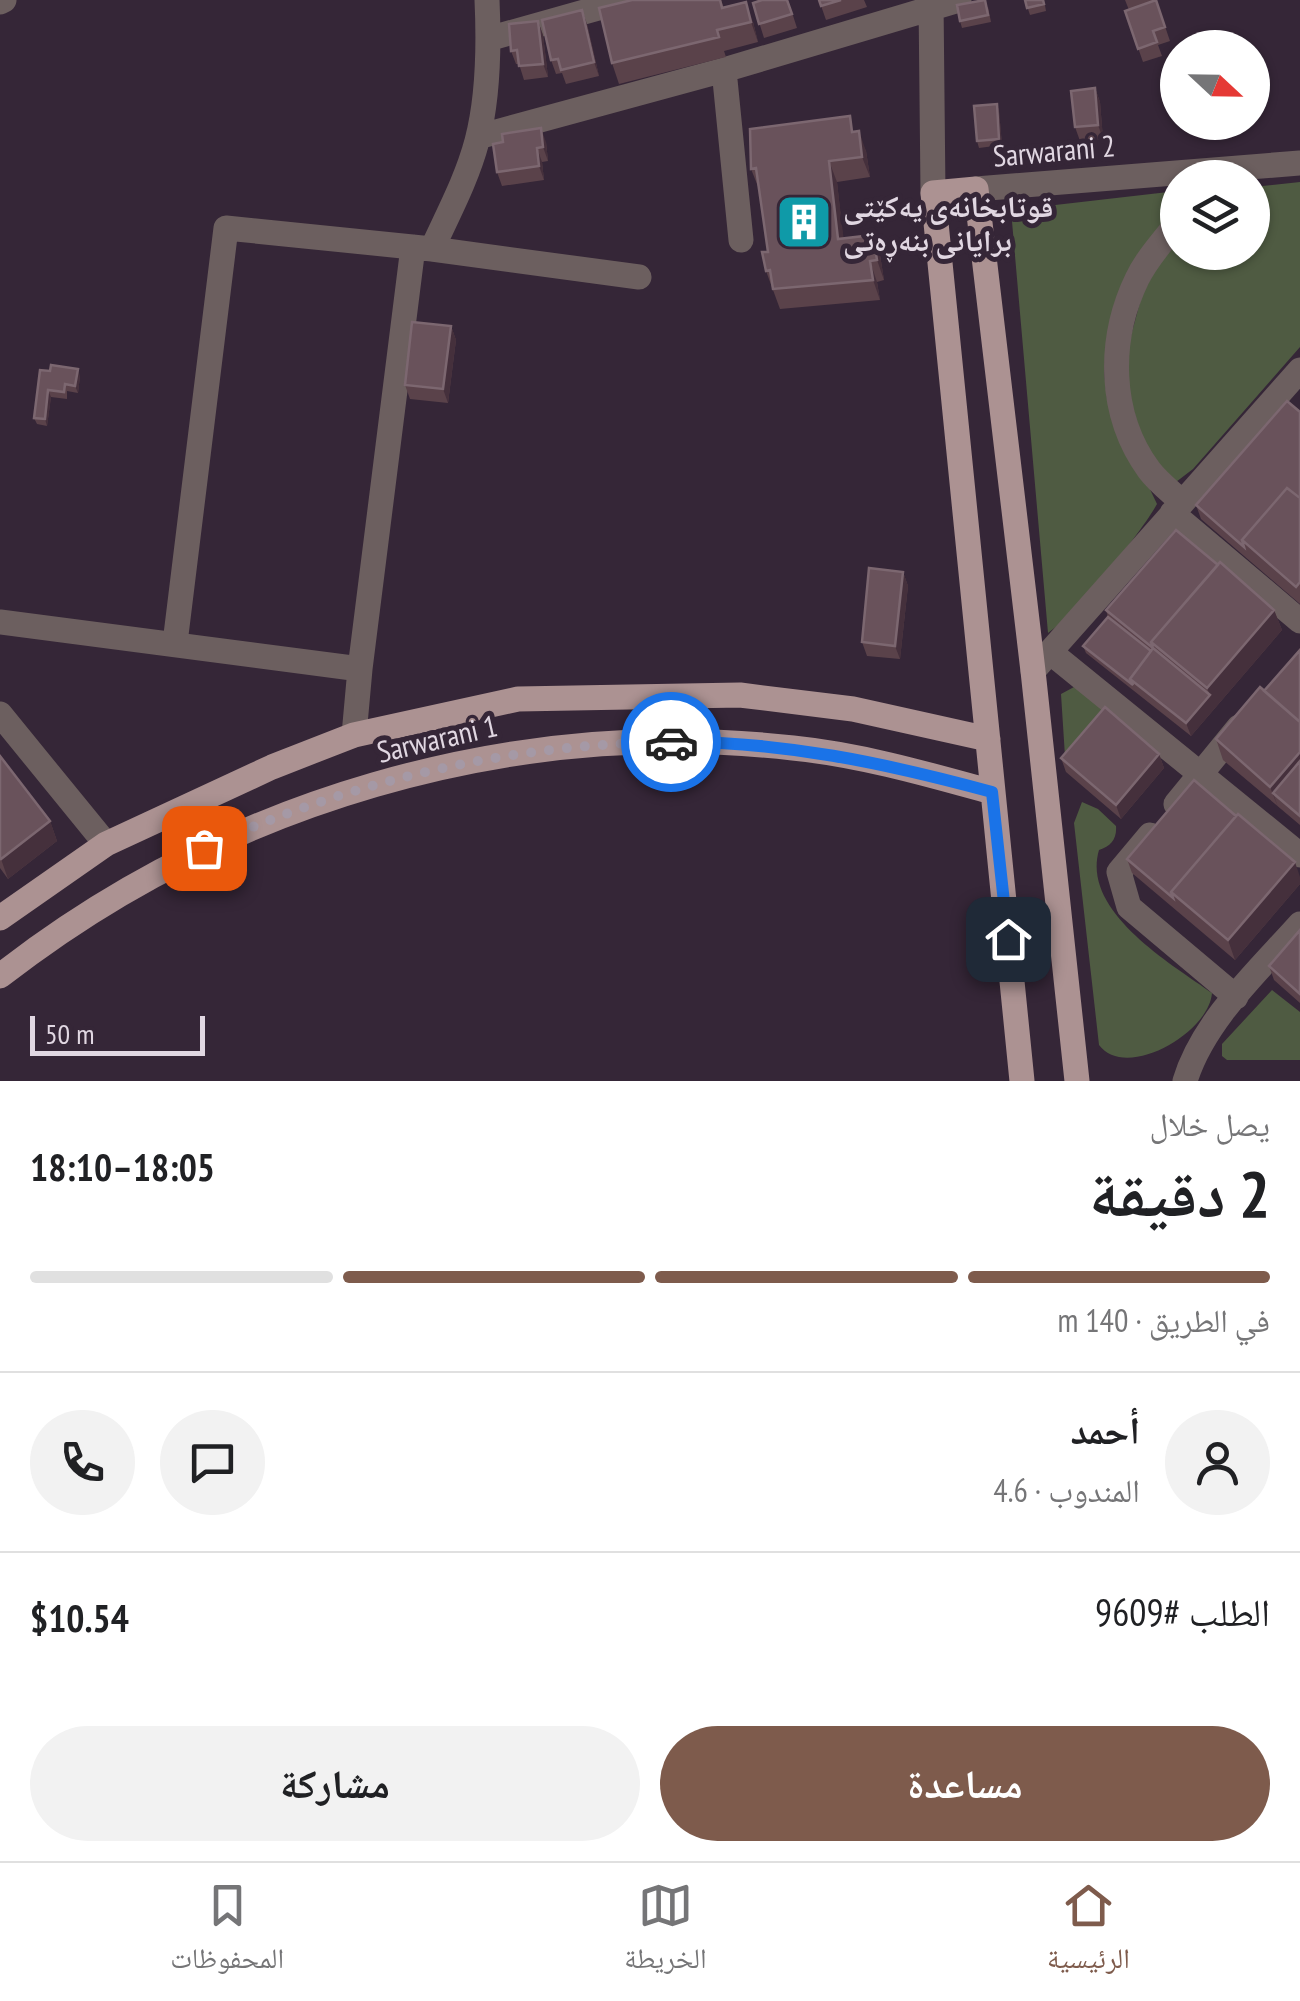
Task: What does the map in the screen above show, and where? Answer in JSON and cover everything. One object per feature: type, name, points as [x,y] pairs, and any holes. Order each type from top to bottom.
[{"type":"main road","name":"Sarwarani 2","points":[[934,192],[976,189]]},
{"type":"main road","points":[[976,189],[1042,661],[1077,1081]]},
{"type":"main road","points":[[934,192],[1022,1081]]},
{"type":"main road","points":[[0,918],[106,844],[272,766],[354,735],[518,699],[740,695],[853,709],[988,739]]},
{"type":"main road","name":"Sarwarani 1","points":[[0,976],[126,889],[226,838],[343,796],[433,770],[517,752],[696,742],[795,748],[898,766],[992,792]]},
{"type":"main road","points":[[205,798],[226,838]]},
{"type":"street","points":[[354,735],[360,669],[422,248],[465,176],[478,136],[488,0]]},
{"type":"street","points":[[488,39],[627,0]]},
{"type":"street","points":[[478,136],[724,70],[932,4],[959,0]]},
{"type":"street","points":[[932,4],[934,192]]},
{"type":"street","points":[[724,70],[741,240]]},
{"type":"street","name":"Sarwarani 2","points":[[1270,167],[1300,163]]},
{"type":"street","name":"Sarwarani 2","points":[[976,189],[1160,177]]},
{"type":"street","points":[[175,643],[226,228],[422,248],[639,277]]},
{"type":"street","points":[[1160,247],[1138,277],[1120,332],[1115,385],[1138,452],[1177,508],[1300,620]]},
{"type":"street","points":[[1296,382],[1177,508],[1042,661],[1200,774],[1300,854]]},
{"type":"street","points":[[0,622],[360,669]]},
{"type":"street","points":[[0,714],[106,844]]},
{"type":"street","points":[[1236,997],[1128,908],[1119,872],[1250,714]]},
{"type":"street","points":[[1185,1081],[1192,1059],[1236,997],[1300,924]]},
{"type":"green space","points":[[1300,182],[1300,347],[1193,469],[1176,482],[1145,452],[1127,385],[1129,343],[1142,295],[1160,261],[1160,270],[1270,270],[1270,185]]},
{"type":"green space","points":[[1160,193],[1160,245],[1106,346],[1104,372],[1107,399],[1157,504],[1107,573],[1048,633],[1011,210]]},
{"type":"green space","points":[[1074,687],[1115,716],[1066,772],[1061,694]]},
{"type":"green space","points":[[1082,802],[1098,809],[1116,826],[1112,841],[1099,850],[1097,872],[1103,894],[1116,914],[1153,951],[1212,993],[1197,1023],[1182,1037],[1146,1055],[1111,1055],[1099,1045],[1074,823]]},
{"type":"green space","points":[[1272,990],[1300,1012],[1300,1060],[1227,1060],[1222,1056],[1222,1044]]},
{"type":"building","points":[[632,0],[720,0],[722,8],[746,2],[751,22],[717,30],[719,37],[612,63],[599,8]]},
{"type":"building","points":[[787,0],[792,14],[759,24],[753,3]]},
{"type":"building","points":[[819,0],[841,0],[821,6]]},
{"type":"building","points":[[985,0],[988,15],[960,21],[957,5]]},
{"type":"building","points":[[1025,0],[1043,0],[1044,4],[1027,8]]},
{"type":"building","points":[[1156,0],[1165,27],[1153,31],[1157,42],[1138,49],[1125,11]]},
{"type":"building","points":[[582,10],[594,62],[561,70],[558,59],[551,60],[542,20]]},
{"type":"building","points":[[538,21],[543,64],[519,66],[517,50],[511,51],[509,24]]},
{"type":"building","points":[[1095,88],[1098,125],[1075,127],[1071,91]]},
{"type":"building","points":[[997,104],[999,139],[977,141],[974,106]]},
{"type":"building","name":"قوتابخانەی یەکێتی برایانی بنەڕەتی","points":[[850,116],[852,132],[859,131],[862,157],[829,161],[838,239],[873,235],[877,260],[870,261],[873,280],[773,289],[762,252],[768,252],[756,168],[751,169],[750,129]]},
{"type":"building","points":[[541,128],[539,166],[497,172],[493,144],[503,142],[502,134]]},
{"type":"building","points":[[412,322],[451,326],[443,389],[405,385]]},
{"type":"building","points":[[51,365],[78,369],[75,386],[65,384],[64,392],[48,390],[45,419],[34,418],[40,370],[50,371]]},
{"type":"building","points":[[1287,401],[1300,412],[1300,498],[1287,488],[1242,540],[1244,547],[1196,505]]},
{"type":"building","points":[[1287,488],[1300,498],[1300,582],[1296,587],[1242,540]]},
{"type":"building","points":[[1176,530],[1218,565],[1151,642],[1153,648],[1106,610]]},
{"type":"building","points":[[1220,562],[1274,610],[1207,688],[1151,642]]},
{"type":"building","points":[[869,568],[903,572],[895,646],[862,642]]},
{"type":"building","points":[[1108,617],[1151,651],[1130,679],[1133,685],[1083,646]]},
{"type":"building","points":[[1153,648],[1210,695],[1186,723],[1130,679]]},
{"type":"building","points":[[1300,650],[1300,722],[1264,691]]},
{"type":"building","points":[[1260,687],[1300,722],[1300,752],[1270,787],[1216,739]]},
{"type":"building","points":[[1105,707],[1159,754],[1116,805],[1061,758]]},
{"type":"building","points":[[0,756],[50,821],[1,859],[0,858]]},
{"type":"building","points":[[1300,761],[1300,816],[1273,793]]},
{"type":"building","points":[[1194,780],[1236,816],[1171,892],[1173,898],[1127,859]]},
{"type":"building","points":[[1238,814],[1295,862],[1228,940],[1171,892]]},
{"type":"building","points":[[1300,930],[1300,994],[1269,966]]},
{"type":"way so far","points":[[204,848],[343,796],[483,758],[582,746],[671,742]]},
{"type":"place","name":"قوتابخانەی یەکێتی برایانی بنەڕەتی","points":[[804,222]]},
{"type":"route","points":[[671,742],[742,743],[842,755],[992,792],[1008,939]]}]
